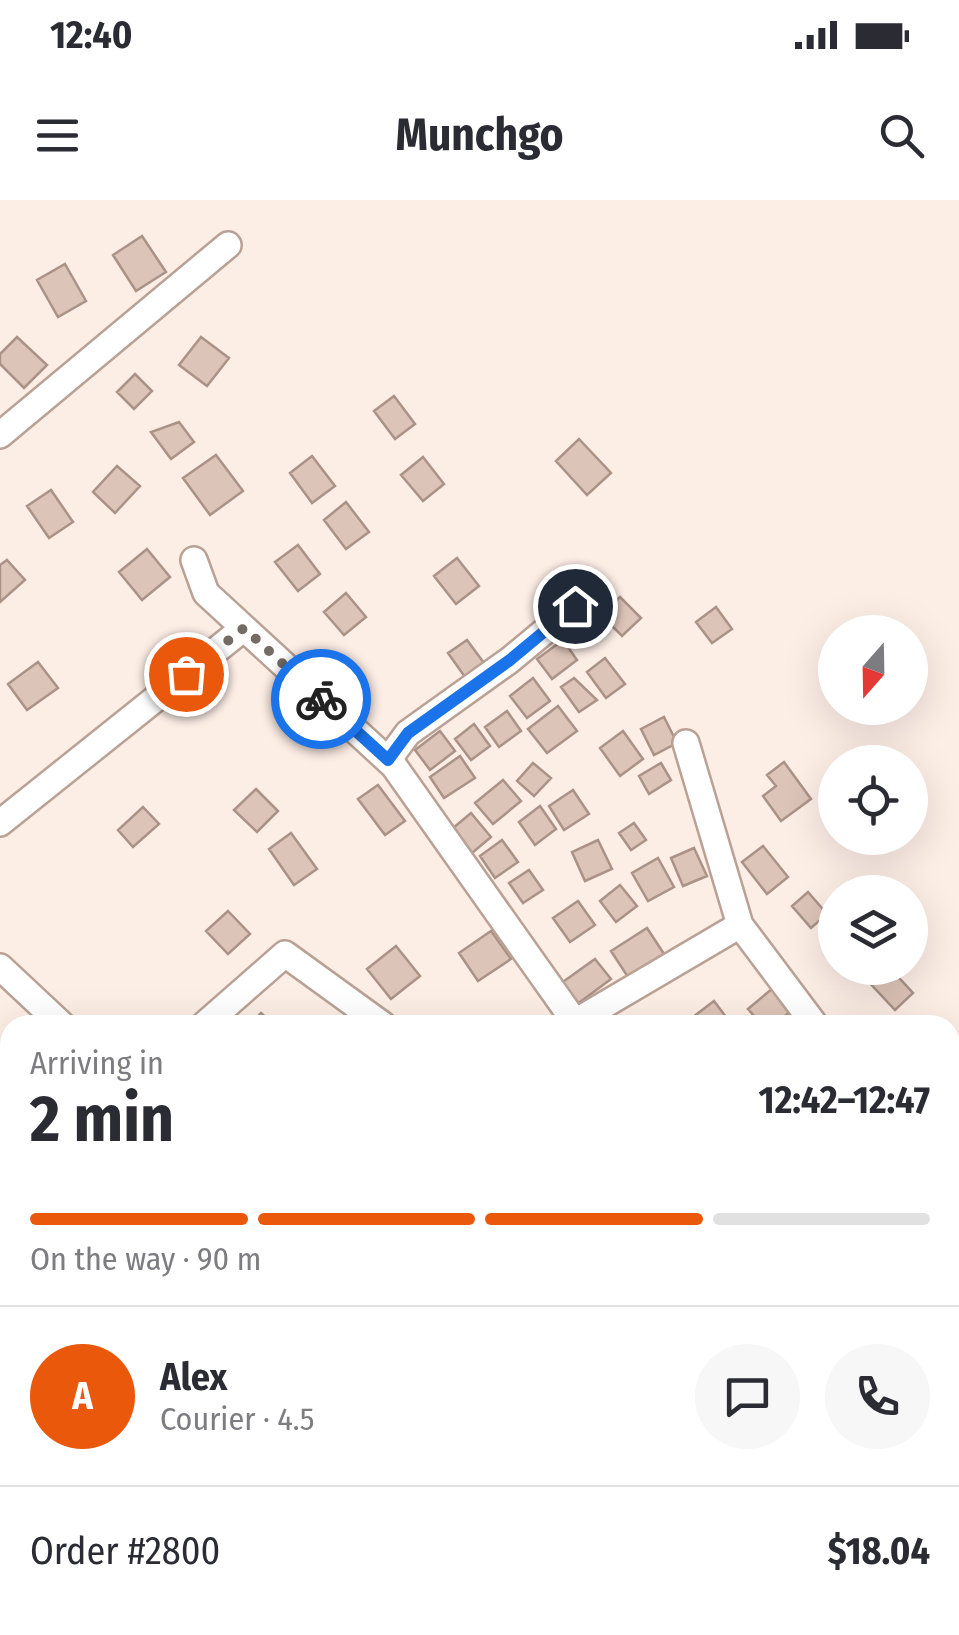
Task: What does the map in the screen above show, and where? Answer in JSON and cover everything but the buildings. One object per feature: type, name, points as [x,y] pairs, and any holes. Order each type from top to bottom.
[{"type":"street","points":[[0,435],[228,245]]},
{"type":"street","points":[[194,560],[206,594],[388,760],[567,1015]]},
{"type":"street","points":[[388,760],[408,733],[510,660],[575,606]]},
{"type":"street","points":[[0,824],[244,628]]},
{"type":"street","points":[[686,743],[740,925],[808,1015]]},
{"type":"street","points":[[587,1015],[740,925]]},
{"type":"street","points":[[215,1015],[284,954],[369,1015]]},
{"type":"street","points":[[0,967],[51,1015]]},
{"type":"way so far","points":[[186,674],[244,628],[321,699]]},
{"type":"route","points":[[321,699],[388,760],[408,733],[510,660],[575,606]]}]
